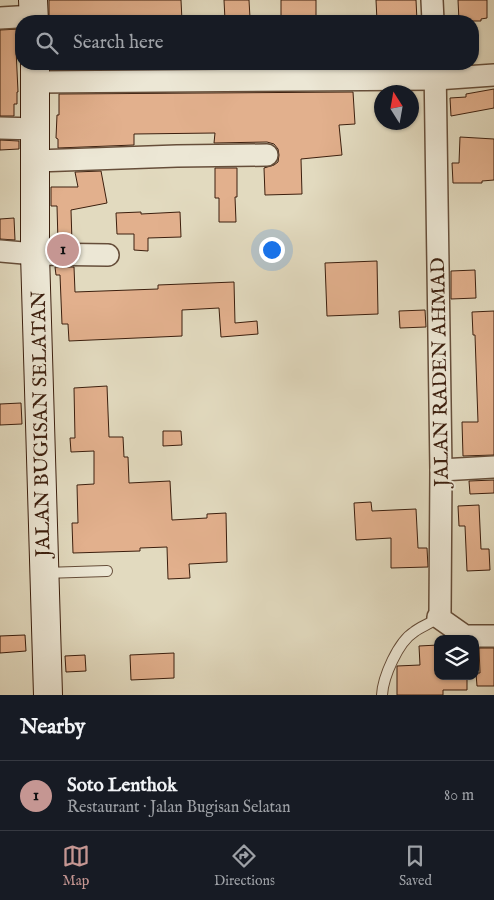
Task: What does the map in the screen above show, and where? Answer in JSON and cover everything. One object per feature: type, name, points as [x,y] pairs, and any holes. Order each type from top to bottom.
[{"type":"street","points":[[432,0],[433,15]]},
{"type":"street","points":[[17,15],[34,12]]},
{"type":"street","points":[[0,18],[15,15]]},
{"type":"street","points":[[35,73],[435,71],[494,75]]},
{"type":"street","name":"JALAN RADEN AHMAD","points":[[435,71],[441,470],[440,614],[438,617]]},
{"type":"street","name":"JALAN BUGISAN SELATAN","points":[[35,73],[36,254],[43,573],[48,695]]},
{"type":"street","points":[[0,128],[36,129]]},
{"type":"street","points":[[36,161],[267,155]]},
{"type":"street","points":[[0,251],[36,254],[108,255]]},
{"type":"street","points":[[441,470],[494,467]]},
{"type":"street","points":[[438,617],[465,636],[494,636]]},
{"type":"lane","points":[[43,573],[107,571]]},
{"type":"lane","points":[[382,695],[384,681],[394,657],[408,637],[438,617]]},
{"type":"building","points":[[49,0],[181,0],[182,15],[49,15]]},
{"type":"building","points":[[224,0],[249,0],[250,15],[225,15]]},
{"type":"building","points":[[281,0],[316,0],[316,15],[281,15]]},
{"type":"building","points":[[376,0],[416,0],[417,15],[377,15]]},
{"type":"building","points":[[458,0],[487,0],[487,18],[479,21],[479,15],[459,15]]},
{"type":"building","points":[[15,29],[15,70],[17,70],[18,92],[17,104],[14,104],[14,116],[0,116],[0,30]]},
{"type":"building","points":[[494,89],[494,108],[451,116],[450,98],[466,97],[466,94]]},
{"type":"building","points":[[353,92],[355,124],[339,125],[342,155],[301,159],[302,194],[265,195],[264,168],[278,162],[279,155],[278,149],[274,144],[267,142],[214,143],[215,133],[134,134],[134,145],[58,148],[58,139],[56,138],[59,94]]},
{"type":"building","points":[[460,137],[494,139],[494,180],[482,181],[482,183],[453,183],[452,163],[459,163]]},
{"type":"building","points":[[0,140],[19,141],[19,149],[0,150]]},
{"type":"building","points":[[215,168],[237,168],[236,222],[219,222],[219,198],[215,198]]},
{"type":"building","points":[[101,171],[107,203],[71,210],[72,242],[58,242],[57,206],[51,206],[51,187],[78,187],[75,172]]},
{"type":"building","points":[[141,212],[141,214],[180,212],[181,237],[148,238],[148,251],[134,250],[134,234],[117,234],[116,213]]},
{"type":"building","points":[[14,218],[15,240],[0,239],[0,219]]},
{"type":"building","points":[[377,261],[378,314],[327,316],[325,263]]},
{"type":"building","points":[[55,267],[74,267],[75,292],[158,289],[158,285],[234,282],[235,323],[257,321],[258,334],[221,337],[219,308],[182,310],[182,336],[69,341],[68,324],[62,324],[60,275],[56,275]]},
{"type":"building","points":[[475,270],[476,298],[451,299],[451,271]]},
{"type":"building","points":[[425,310],[426,327],[400,328],[399,311]]},
{"type":"building","points":[[494,311],[494,455],[463,456],[462,422],[478,422],[475,335],[473,335],[472,312]]},
{"type":"building","points":[[107,386],[109,437],[123,437],[124,457],[128,457],[129,483],[170,481],[172,520],[207,518],[207,514],[226,513],[227,562],[189,564],[190,578],[168,579],[167,547],[140,548],[140,551],[73,553],[72,523],[78,523],[77,485],[94,484],[94,451],[71,452],[70,438],[75,438],[74,388]]},
{"type":"building","points":[[21,403],[22,424],[0,425],[0,404]]},
{"type":"building","points":[[163,431],[181,431],[182,445],[163,446]]},
{"type":"building","points":[[494,480],[494,493],[470,494],[469,481]]},
{"type":"building","points":[[371,502],[372,511],[416,509],[418,548],[427,548],[428,567],[391,568],[391,538],[356,540],[354,503]]},
{"type":"building","points":[[479,505],[481,549],[489,549],[490,570],[467,571],[465,526],[459,526],[458,506]]},
{"type":"building","points":[[25,635],[26,651],[0,653],[0,636]]},
{"type":"building","points":[[434,645],[434,680],[467,680],[467,690],[443,690],[443,695],[397,695],[397,666],[420,665],[419,646]]},
{"type":"building","points":[[479,648],[494,648],[494,686],[477,686],[477,680],[479,680]]},
{"type":"building","points":[[174,653],[174,678],[131,680],[130,655]]},
{"type":"building","points":[[85,655],[86,671],[66,672],[65,656]]},
{"type":"place","name":"Soto Lenthok","points":[[63,250]]}]
